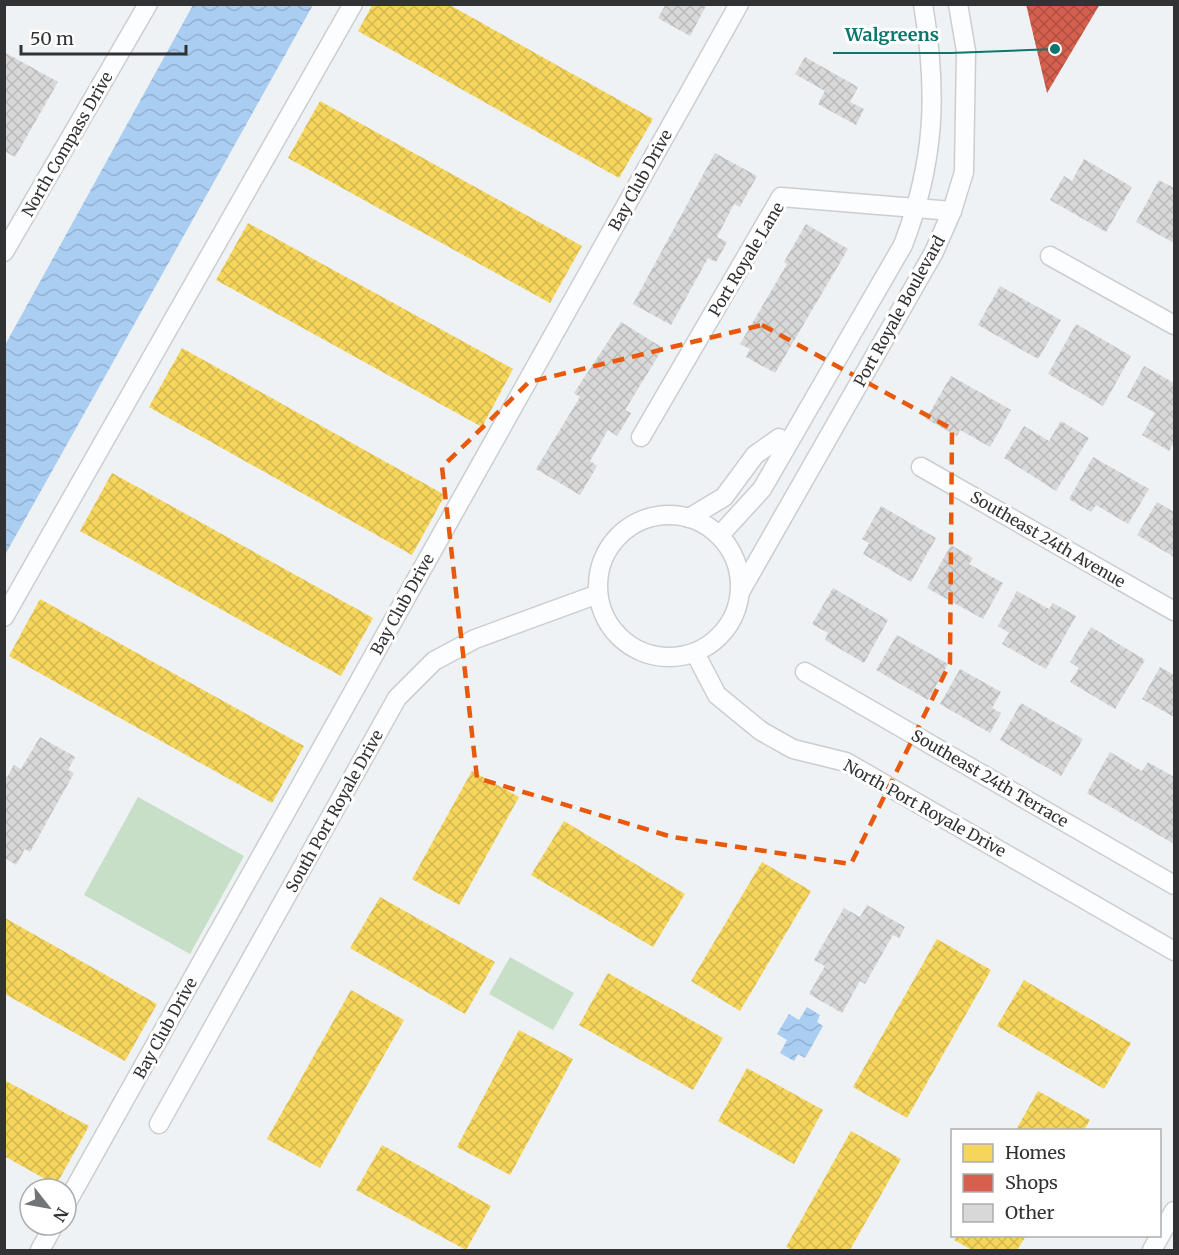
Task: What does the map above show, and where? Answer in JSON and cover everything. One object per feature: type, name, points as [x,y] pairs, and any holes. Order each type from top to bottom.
[{"type":"street","name":"North Compass Drive","points":[[4,252],[148,4]]},
{"type":"street","points":[[4,617],[353,4]]},
{"type":"street","name":"Bay Club Drive","points":[[78,1182],[739,4]]},
{"type":"street","name":"Port Royale Boulevard","points":[[714,530],[762,489],[903,245],[917,208],[929,159],[932,58],[923,4]]},
{"type":"street","name":"Port Royale Boulevard","points":[[740,592],[934,252],[952,212],[964,172],[966,51],[958,4]]},
{"type":"street","name":"Port Royale Lane","points":[[641,437],[781,197],[952,212]]},
{"type":"street","points":[[1050,256],[1174,325]]},
{"type":"street","name":"Port Royale Boulevard","points":[[689,518],[724,497],[755,455],[779,438],[804,413]]},
{"type":"street","name":"Port Royale Boulevard","points":[[714,530],[742,497],[779,438]]},
{"type":"street","name":"Southeast 24th Avenue","points":[[921,467],[1174,611]]},
{"type":"street","points":[[768,477],[797,492]]},
{"type":"street","points":[[661,515],[689,518],[714,530],[737,564],[740,592],[734,617],[724,632],[711,644],[695,653],[679,658],[663,658],[631,648],[608,625],[598,594],[602,562],[619,535],[646,518],[661,515]]},
{"type":"street","name":"South Port Royale Drive","points":[[159,1124],[397,698],[434,661],[475,639],[598,594]]},
{"type":"street","name":"North Port Royale Drive","points":[[695,653],[717,695],[760,731],[793,749],[846,762],[1174,951]]},
{"type":"street","name":"Southeast 24th Terrace","points":[[805,672],[1174,885]]},
{"type":"street","points":[[1161,1235],[1174,1211]]},
{"type":"street","points":[[40,1251],[48,1237]]},
{"type":"street","points":[[1152,1251],[1160,1237]]},
{"type":"highlighted area","points":[[762,325],[952,429],[950,663],[851,864],[672,837],[477,778],[442,467],[529,382]]},
{"type":"green space","points":[[138,797],[244,856],[190,954],[84,895]]},
{"type":"green space","points":[[510,957],[574,993],[553,1030],[489,994]]},
{"type":"water","points":[[193,5],[313,5],[5,555],[5,345]]},
{"type":"water","points":[[807,1007],[820,1015],[817,1022],[823,1026],[805,1058],[798,1054],[794,1061],[780,1053],[787,1040],[777,1034],[789,1014],[799,1020]]},
{"type":"building: Homes","points":[[373,4],[448,4],[653,119],[619,178],[358,31]]},
{"type":"building: Homes","points":[[320,101],[582,246],[550,303],[288,158]]},
{"type":"building: Homes","points":[[248,223],[513,369],[482,427],[216,280]]},
{"type":"building: Homes","points":[[182,348],[445,495],[412,555],[149,407]]},
{"type":"building: Homes","points":[[112,473],[373,618],[341,676],[80,531]]},
{"type":"building: Homes","points":[[40,599],[304,746],[272,803],[9,656]]},
{"type":"building: Homes","points":[[472,771],[519,797],[459,905],[412,879]]},
{"type":"building: Homes","points":[[564,821],[685,894],[653,947],[531,875]]},
{"type":"building: Homes","points":[[762,862],[811,891],[740,1011],[691,981]]},
{"type":"building: Homes","points":[[380,897],[495,962],[465,1014],[350,948]]},
{"type":"building: Homes","points":[[5,918],[157,1004],[125,1061],[5,994]]},
{"type":"building: Homes","points":[[937,939],[991,970],[907,1118],[853,1087]]},
{"type":"building: Homes","points":[[608,973],[723,1038],[693,1090],[579,1025]]},
{"type":"building: Homes","points":[[1024,980],[1131,1043],[1104,1089],[997,1026]]},
{"type":"building: Homes","points":[[351,990],[404,1020],[320,1168],[267,1139]]},
{"type":"building: Homes","points":[[519,1030],[573,1059],[510,1175],[457,1147]]},
{"type":"building: Homes","points":[[747,1068],[823,1110],[794,1164],[718,1121]]},
{"type":"building: Homes","points":[[4,1080],[89,1126],[60,1177],[42,1177],[4,1156]]},
{"type":"building: Homes","points":[[1038,1091],[1090,1120],[1085,1129],[1017,1129]]},
{"type":"building: Homes","points":[[851,1131],[901,1159],[850,1250],[792,1250],[786,1247]]},
{"type":"building: Homes","points":[[382,1145],[491,1206],[466,1250],[356,1190]]},
{"type":"building: Homes","points":[[956,1237],[1025,1237],[1017,1250],[972,1250],[954,1240]]},
{"type":"building: Shops","points":[[1026,4],[1100,4],[1047,93]]},
{"type":"building: Other","points":[[666,4],[707,4],[690,36],[658,18]]},
{"type":"building: Other","points":[[4,52],[58,82],[15,157],[4,151]]},
{"type":"building: Other","points":[[805,57],[858,87],[850,102],[864,109],[856,125],[818,104],[825,91],[795,74]]},
{"type":"building: Other","points":[[715,153],[757,176],[740,207],[734,204],[717,237],[727,242],[716,262],[708,258],[671,325],[633,304]]},
{"type":"building: Other","points":[[1084,159],[1132,187],[1106,232],[1050,200],[1064,176],[1072,181]]},
{"type":"building: Other","points":[[1159,180],[1174,188],[1174,243],[1136,222]]},
{"type":"building: Other","points":[[806,224],[848,249],[775,373],[746,357],[750,349],[740,344],[787,264],[784,262]]},
{"type":"building: Other","points":[[1000,286],[1061,320],[1038,359],[978,325]]},
{"type":"building: Other","points":[[621,322],[663,348],[625,410],[631,413],[617,436],[608,430],[590,461],[597,466],[580,495],[536,469],[580,397],[574,393]]},
{"type":"building: Other","points":[[1076,324],[1131,356],[1103,406],[1048,374]]},
{"type":"building: Other","points":[[1144,366],[1174,383],[1174,442],[1169,451],[1142,435],[1155,413],[1127,397]]},
{"type":"building: Other","points":[[951,376],[1011,410],[990,447],[960,430],[957,436],[926,419]]},
{"type":"building: Other","points":[[1061,421],[1089,438],[1056,491],[1004,458],[1024,426],[1049,441]]},
{"type":"building: Other","points":[[1093,457],[1149,489],[1128,524],[1096,505],[1091,512],[1069,499]]},
{"type":"building: Other","points":[[1157,502],[1174,512],[1174,557],[1137,535]]},
{"type":"building: Other","points":[[881,506],[936,538],[911,582],[863,554],[869,543],[862,539]]},
{"type":"building: Other","points":[[951,545],[973,558],[969,564],[1003,583],[983,619],[927,588]]},
{"type":"building: Other","points":[[833,588],[888,620],[864,663],[825,640],[828,633],[812,624]]},
{"type":"building: Other","points":[[1017,591],[1049,609],[1053,603],[1076,616],[1046,669],[1002,644],[1009,633],[998,626]]},
{"type":"building: Other","points":[[1091,627],[1145,660],[1115,709],[1070,682],[1079,668],[1070,662]]},
{"type":"building: Other","points":[[897,635],[948,664],[928,700],[876,670]]},
{"type":"building: Other","points":[[1160,667],[1174,675],[1174,717],[1142,699]]},
{"type":"building: Other","points":[[960,669],[1001,692],[992,708],[1001,713],[990,733],[940,704]]},
{"type":"building: Other","points":[[1021,703],[1083,739],[1061,776],[1000,740]]},
{"type":"building: Other","points":[[40,737],[75,757],[68,770],[74,773],[30,852],[25,849],[16,865],[5,858],[5,775],[7,777],[14,765],[21,769]]},
{"type":"building: Other","points":[[1110,752],[1142,771],[1148,762],[1174,777],[1174,844],[1087,793]]},
{"type":"building: Other","points":[[867,905],[905,927],[899,938],[893,935],[865,984],[860,981],[842,1013],[809,994],[825,966],[814,960],[844,908],[860,917]]},
{"type":"place","name":"Walgreens","points":[[1055,49]]}]
